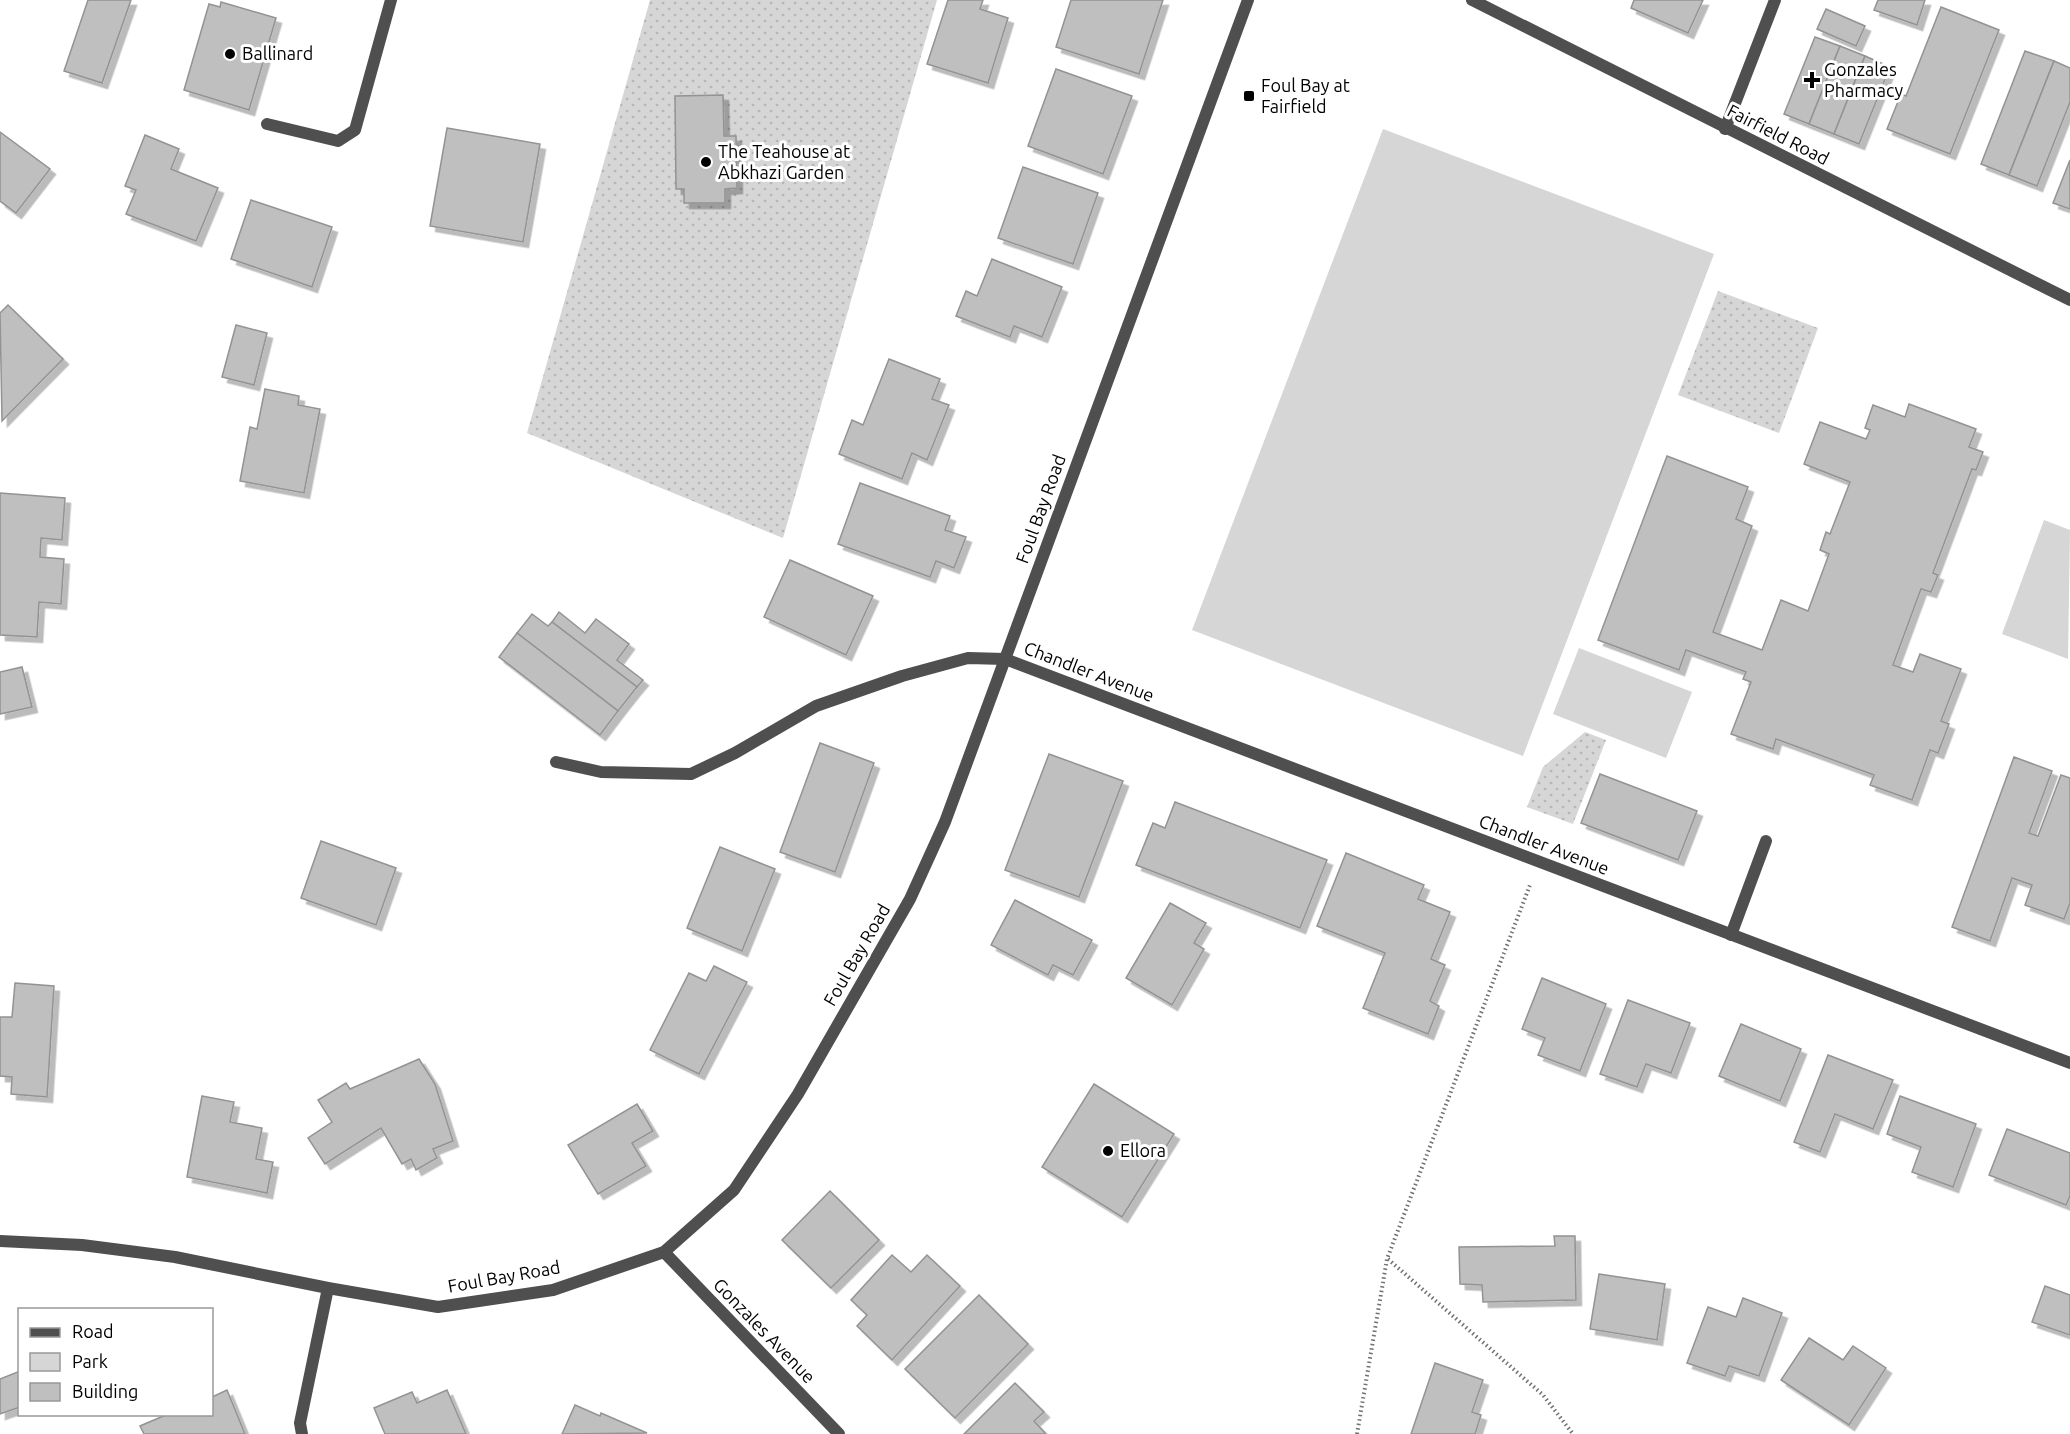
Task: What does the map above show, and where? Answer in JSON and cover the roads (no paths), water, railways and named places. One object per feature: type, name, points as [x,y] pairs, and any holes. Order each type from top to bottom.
[{"type":"street","points":[[267,124],[338,141],[355,130],[391,0]]},
{"type":"street","name":"Foul Bay Road","points":[[0,1241],[82,1245],[175,1257],[328,1288],[438,1307],[553,1290],[664,1252],[734,1190],[798,1094],[910,899],[945,822],[1248,0]]},
{"type":"street","name":"Fairfield Road","points":[[1472,0],[1725,129],[2070,300]]},
{"type":"street","points":[[1725,129],[1776,0]]},
{"type":"street","name":"Chandler Avenue","points":[[556,762],[601,772],[690,774],[735,753],[816,706],[902,676],[969,658],[1005,659],[2070,1063]]},
{"type":"street","points":[[1731,935],[1766,841]]},
{"type":"street","name":"Gonzales Avenue","points":[[664,1252],[839,1434]]},
{"type":"street","points":[[302,1434],[300,1423],[328,1288]]},
{"type":"place","name":"Ballinard","points":[[230,54]]},
{"type":"place","name":"Gonzales Pharmacy","points":[[1812,80]]},
{"type":"place","name":"Foul Bay at Fairfield","points":[[1249,96]]},
{"type":"place","name":"The Teahouse at Abkhazi Garden","points":[[706,162]]},
{"type":"place","name":"Ellora","points":[[1108,1151]]}]
